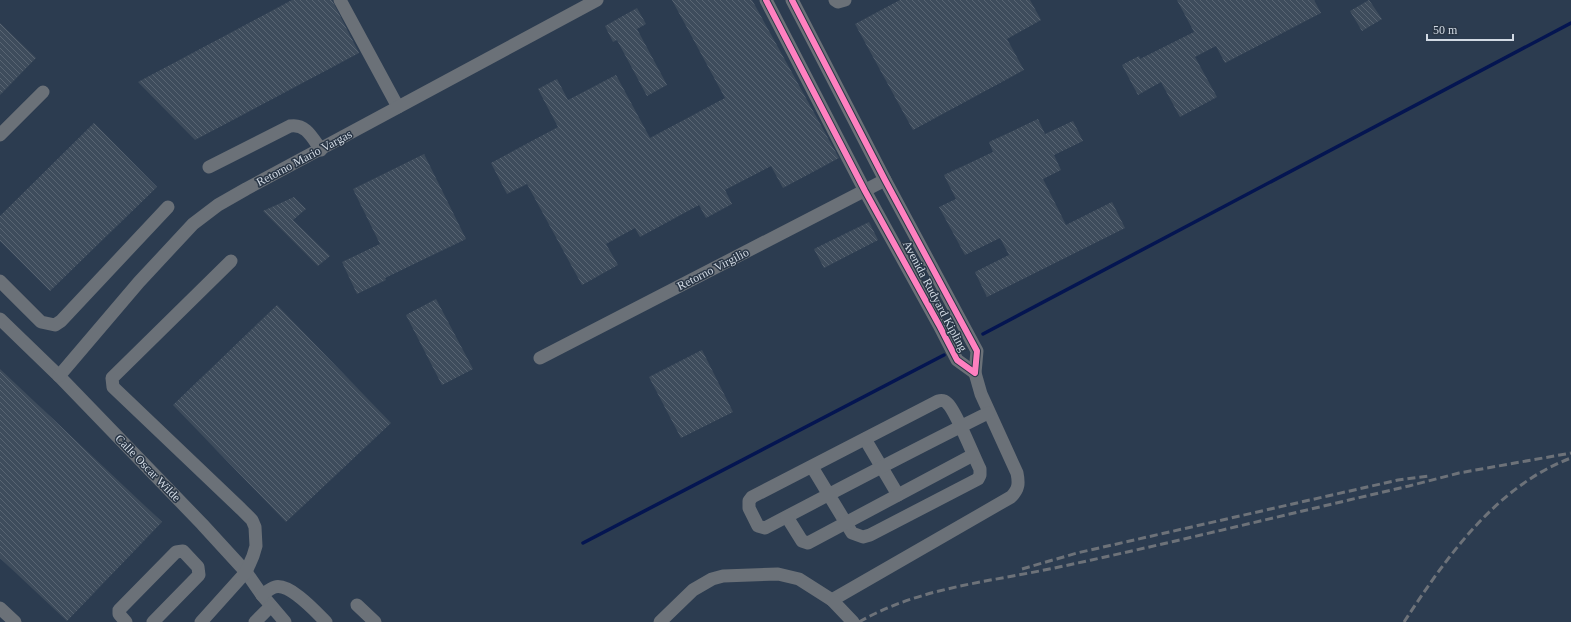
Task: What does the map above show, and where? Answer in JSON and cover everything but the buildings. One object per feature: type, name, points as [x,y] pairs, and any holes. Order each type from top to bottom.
[{"type":"street","points":[[340,0],[398,107]]},
{"type":"street","name":"Retorno Mario Vargas","points":[[59,376],[140,282],[202,216],[246,189],[321,150],[597,0]]},
{"type":"street","name":"Avenida Rudyard Kipling","points":[[766,0],[865,191],[939,325],[956,360],[974,373],[977,351],[959,315],[885,180],[792,0]]},
{"type":"street","points":[[835,0],[838,2],[845,0]]},
{"type":"street","points":[[0,135],[43,92]]},
{"type":"street","points":[[209,167],[296,124],[304,128],[321,150]]},
{"type":"street","name":"Retorno Virgilio","points":[[540,358],[885,180]]},
{"type":"street","points":[[0,281],[41,322],[55,325],[61,321],[168,207]]},
{"type":"street","points":[[201,622],[246,572],[256,546],[255,527],[252,520],[114,387],[112,382],[115,374],[231,261]]},
{"type":"street","points":[[939,325],[959,315]]},
{"type":"street","name":"Calle Oscar Wilde","points":[[0,319],[59,376],[202,524],[246,572],[262,595],[285,622]]},
{"type":"street","points":[[832,600],[1011,497],[1016,491],[1019,482],[1017,473],[988,412],[974,373]]},
{"type":"street","points":[[812,467],[828,495],[852,533],[863,537],[870,535],[978,479],[980,469],[960,426],[948,403],[941,400],[752,497],[749,501],[749,508],[760,528],[765,528],[787,517],[828,495],[960,426],[988,412]]},
{"type":"street","points":[[865,439],[898,495]]},
{"type":"street","points":[[787,517],[802,541],[805,543],[973,455]]},
{"type":"street","points":[[126,622],[119,614],[119,610],[176,552],[183,552],[198,567],[199,575],[153,622]]},
{"type":"street","points":[[660,622],[693,590],[712,579],[723,576],[788,575],[799,579],[832,600],[852,622]]},
{"type":"street","points":[[262,595],[274,587],[284,587],[306,602],[326,622]]},
{"type":"street","points":[[357,604],[375,622]]},
{"type":"street","points":[[255,622],[271,606]]},
{"type":"street","points":[[0,608],[15,622]]},
{"type":"shaded area","points":[[0,0],[1571,0],[1571,622],[0,622]]},
{"type":"waterway","points":[[983,334],[1571,23]]},
{"type":"waterway","points":[[583,543],[944,355]]},
{"type":"railway","points":[[859,622],[882,610],[906,601],[956,587],[1147,548],[1459,473],[1571,453]]},
{"type":"railway","points":[[1404,622],[1437,573],[1475,526],[1496,505],[1519,486],[1544,470],[1571,458]]},
{"type":"railway","points":[[1022,569],[1077,553],[1398,480],[1429,476]]},
{"type":"cycle path","points":[[766,0],[865,191],[957,360],[975,373],[977,351],[885,180],[792,0]]}]
